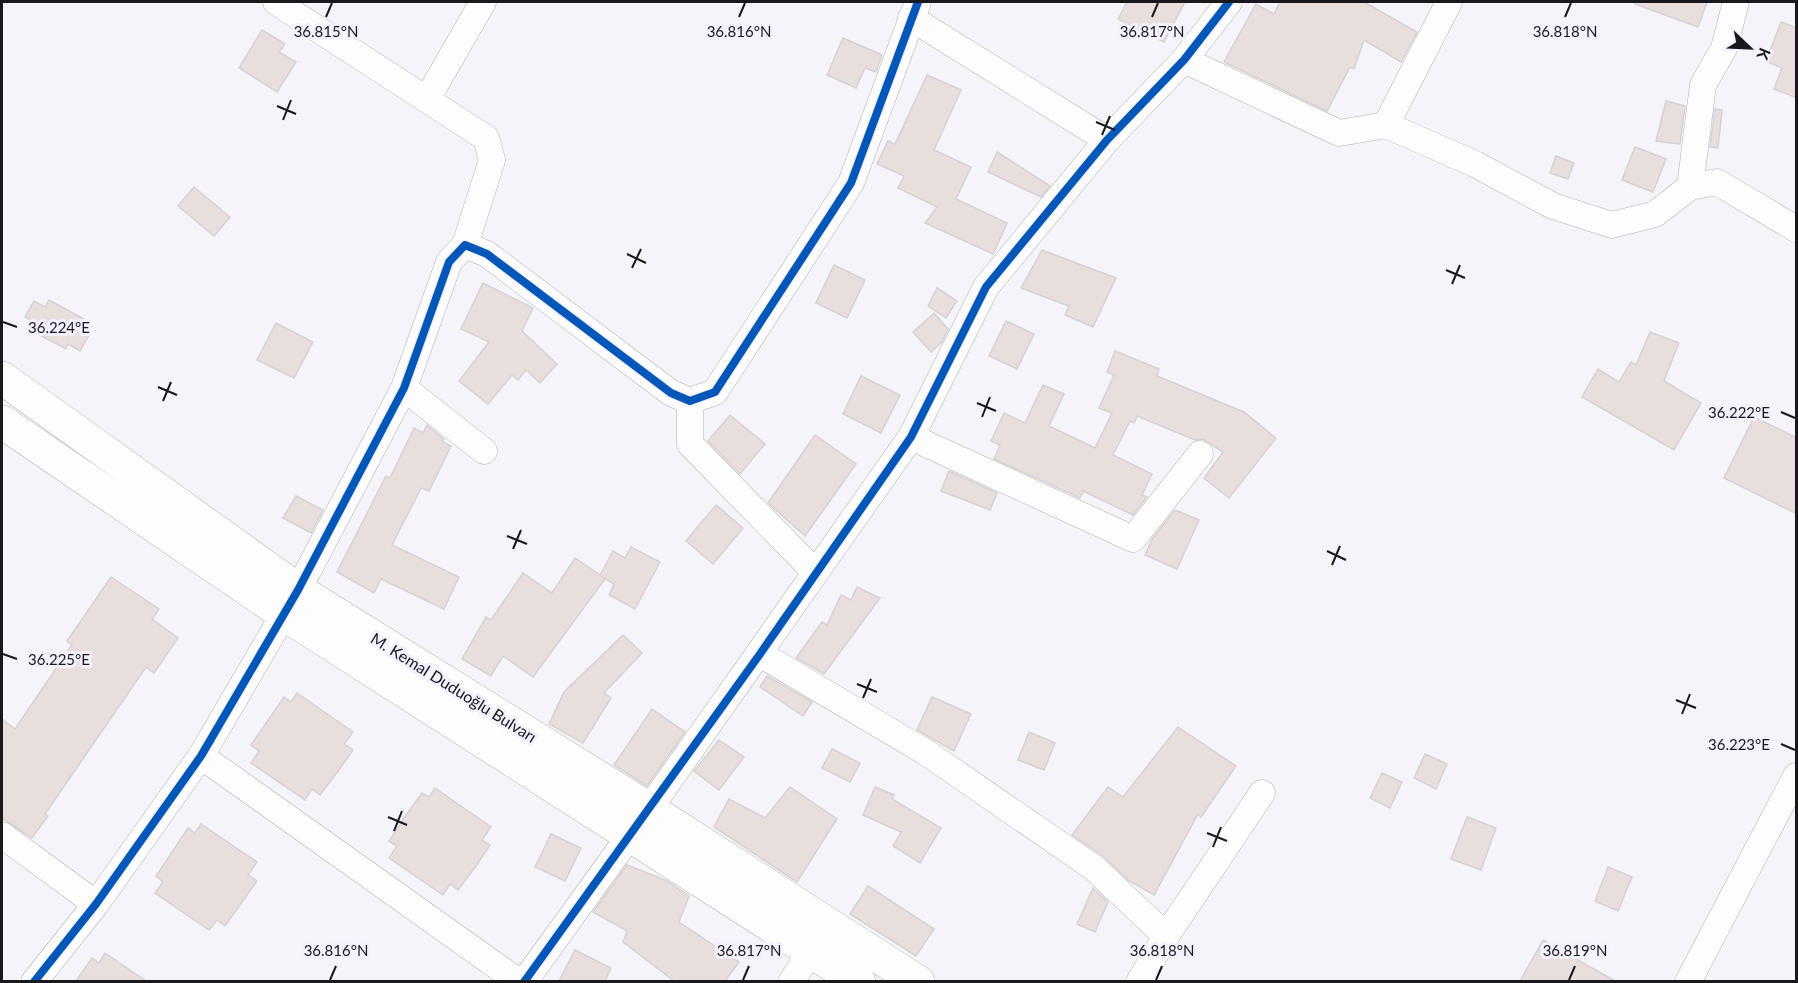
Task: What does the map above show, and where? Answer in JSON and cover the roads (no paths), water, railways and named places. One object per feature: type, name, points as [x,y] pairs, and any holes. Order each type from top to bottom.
[{"type":"street","points":[[34,981],[96,904],[201,756],[291,602],[404,388],[448,262],[465,245],[492,160],[486,138],[276,2]]},
{"type":"street","points":[[427,99],[483,2]]},
{"type":"street","points":[[524,981],[760,654],[912,437],[986,286],[1107,140],[1184,60],[1229,2]]},
{"type":"street","points":[[1386,125],[1449,2]]},
{"type":"street","points":[[1690,187],[1703,85],[1724,48],[1736,2]]},
{"type":"street","points":[[465,245],[488,254],[671,393],[690,401],[715,393],[851,183],[915,10],[1107,140]]},
{"type":"street","points":[[1184,60],[1339,133],[1386,125],[1475,164],[1552,207],[1612,225],[1655,214],[1690,187],[1717,182],[1797,229]]},
{"type":"street","name":"M. Kemal Duduoğlu Bulvarı","points":[[2,378],[291,602]]},
{"type":"street","points":[[404,388],[484,451]]},
{"type":"street","points":[[690,401],[690,444],[815,573]]},
{"type":"street","name":"M. Kemal Duduoğlu Bulvarı","points":[[2,422],[640,821],[918,981]]},
{"type":"street","points":[[912,437],[1133,539],[1200,454]]},
{"type":"street","points":[[760,654],[927,753],[1094,868],[1166,936]]},
{"type":"street","points":[[201,756],[519,981]]},
{"type":"street","points":[[1688,981],[1797,776]]},
{"type":"street","points":[[1139,981],[1166,936],[1262,793]]},
{"type":"street","name":"M. Kemal Duduoğlu Bulvarı","points":[[640,821],[811,951],[859,981]]},
{"type":"street","points":[[2,835],[96,904]]},
{"type":"street","points":[[790,981],[811,951]]}]
